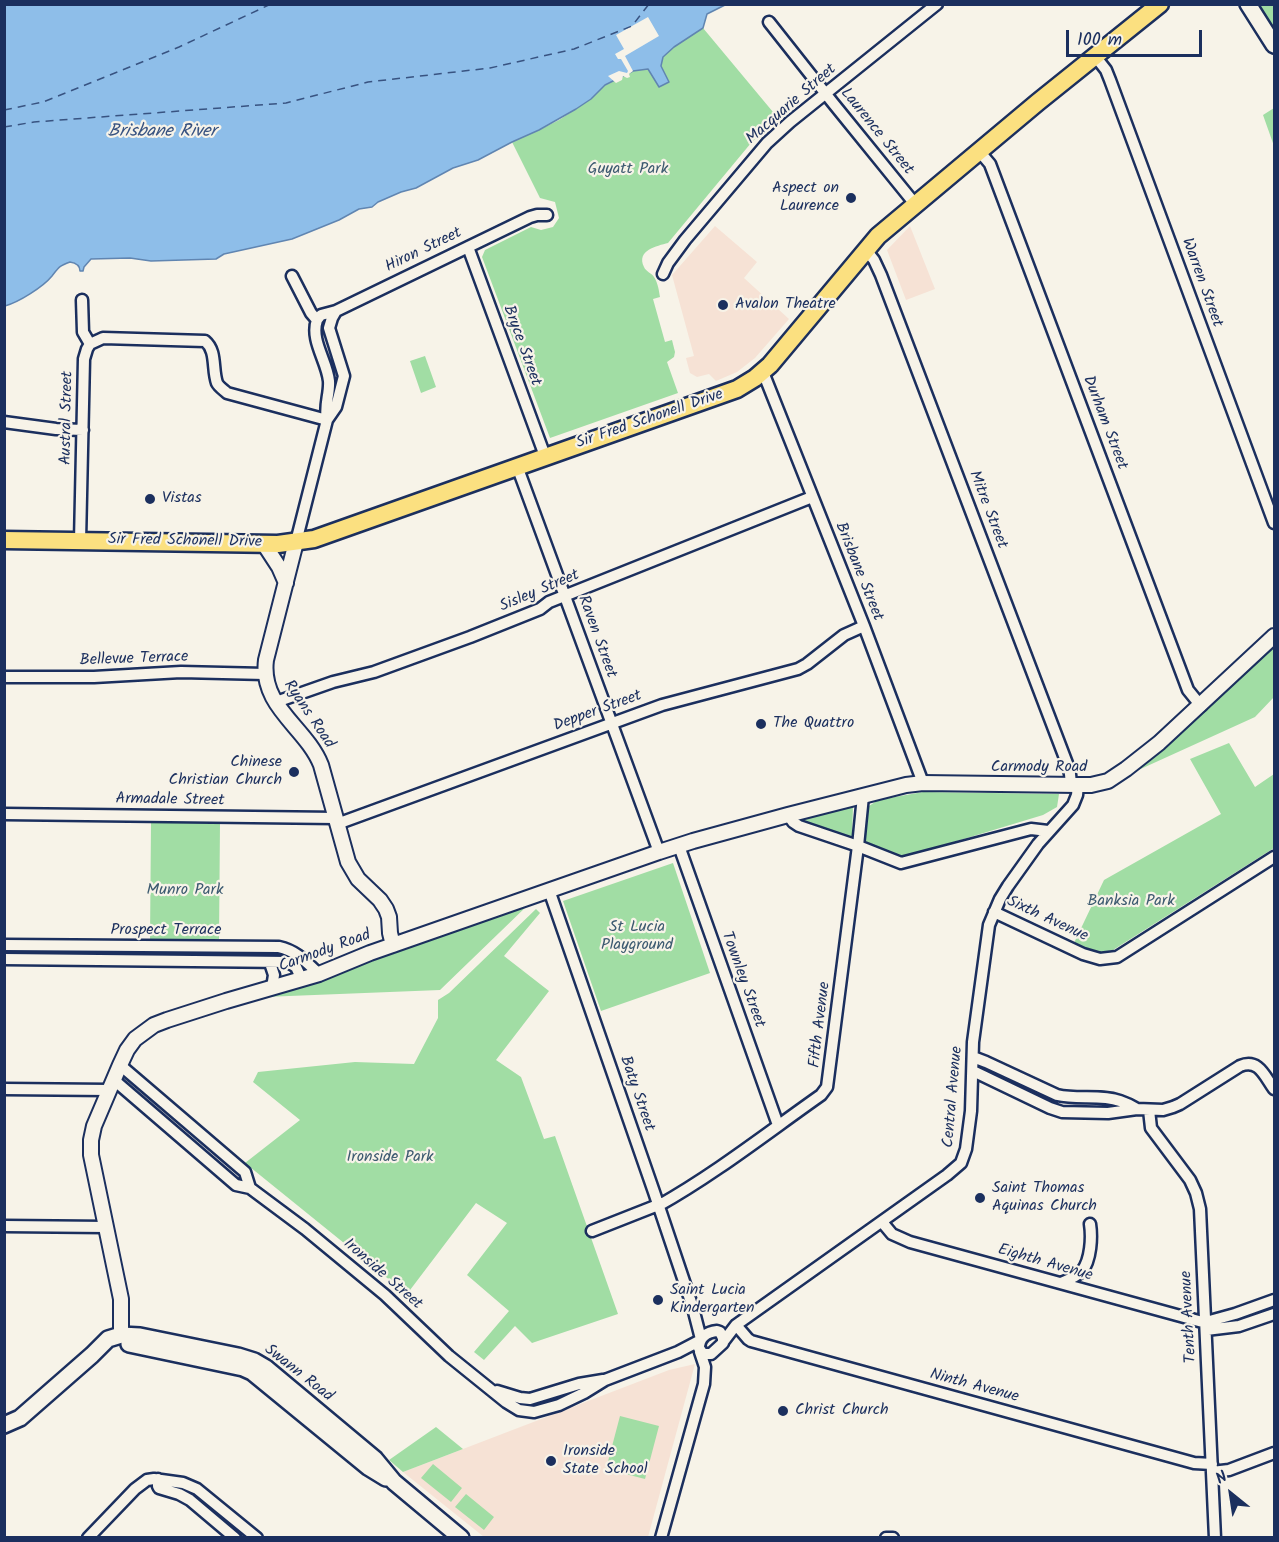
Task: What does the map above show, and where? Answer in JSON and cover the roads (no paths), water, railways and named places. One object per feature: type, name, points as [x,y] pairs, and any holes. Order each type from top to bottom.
[{"type":"main road","name":"Sir Fred Schonell Drive","points":[[4,540],[278,544],[315,539],[746,384],[763,372],[878,236],[1160,4]]},
{"type":"main road","points":[[1248,4],[1275,45]]},
{"type":"main road","points":[[4,1425],[20,1419],[92,1356],[126,1338]]},
{"type":"main road","name":"Swann Road","points":[[126,1338],[252,1372],[368,1467],[394,1482],[461,1538]]},
{"type":"main road","points":[[4,1417],[30,1408]]},
{"type":"street","name":"Macquarie Street","points":[[663,274],[672,257],[766,143],[937,4]]},
{"type":"street","name":"Laurence Street","points":[[769,22],[915,204]]},
{"type":"street","name":"Warren Street","points":[[1095,56],[1106,70],[1110,80],[1275,523]]},
{"type":"street","name":"Durham Street","points":[[979,151],[990,164],[1188,690],[1201,706]]},
{"type":"street","name":"Hiron Street","points":[[317,320],[323,315],[336,311],[532,216],[547,215]]},
{"type":"street","name":"Bryce Street","points":[[468,247],[545,456]]},
{"type":"street","name":"Mitre Street","points":[[866,250],[876,264],[894,308],[1075,785]]},
{"type":"street","name":"Ryans Road","points":[[292,276],[308,308],[317,320],[316,336],[329,381],[327,420],[266,660],[265,674],[276,702],[316,753],[348,862],[354,873],[387,909],[393,945]]},
{"type":"street","name":"Austral Street","points":[[80,541],[84,359],[90,344],[83,332],[82,300]]},
{"type":"street","name":"Ryans Road","points":[[327,420],[336,407],[344,376],[329,327],[336,311]]},
{"type":"street","points":[[90,344],[103,338],[205,340],[212,351],[218,384],[227,393],[327,420]]},
{"type":"street","name":"Brisbane Street","points":[[763,372],[924,783]]},
{"type":"street","points":[[4,422],[83,430]]},
{"type":"street","name":"Raven Street","points":[[518,466],[659,852]]},
{"type":"street","name":"Sisley Street","points":[[276,702],[333,682],[374,672],[470,637],[540,609],[549,602],[812,497]]},
{"type":"street","points":[[264,544],[286,583]]},
{"type":"street","name":"Depper Street","points":[[337,821],[662,705],[798,669],[844,635],[864,626]]},
{"type":"street","name":"Carmody Road","points":[[126,1338],[121,1299],[92,1160],[91,1144],[94,1126],[120,1065],[135,1039],[154,1025],[226,1001],[302,980],[393,945],[659,852],[906,784],[1075,785],[1100,783],[1115,777],[1159,743],[1275,636]]},
{"type":"street","name":"Bellevue Terrace","points":[[4,677],[94,677],[181,672],[265,674]]},
{"type":"street","name":"Central Avenue","points":[[704,1384],[710,1373],[712,1356],[736,1325],[954,1170],[962,1160],[966,1152],[970,1119],[973,1042],[988,925],[1008,886],[1048,831],[1073,805],[1077,795],[1075,785]]},
{"type":"street","name":"Fifth Avenue","points":[[592,1231],[658,1206],[688,1190],[821,1095],[827,1087],[863,796]]},
{"type":"street","name":"Armadale Street","points":[[4,814],[337,821]]},
{"type":"street","points":[[788,815],[799,826],[901,863],[1031,828],[1048,831]]},
{"type":"street","name":"Townley Street","points":[[679,846],[778,1125]]},
{"type":"street","name":"Sixth Avenue","points":[[994,912],[1083,954],[1100,959],[1117,957],[1275,857]]},
{"type":"street","name":"Baty Street","points":[[549,890],[693,1308],[701,1339]]},
{"type":"street","name":"Prospect Terrace","points":[[4,945],[279,947],[299,956],[319,974]]},
{"type":"street","name":"Prospect Terrace","points":[[4,959],[288,962],[293,964],[302,980]]},
{"type":"street","points":[[270,963],[274,975],[272,988]]},
{"type":"street","points":[[973,1057],[1057,1095],[1113,1099],[1122,1101],[1137,1110]]},
{"type":"street","points":[[973,1071],[1059,1111],[1108,1113],[1162,1110],[1175,1107],[1246,1064],[1257,1066],[1275,1089]]},
{"type":"street","name":"Ironside Street","points":[[120,1065],[245,1172],[250,1188]]},
{"type":"street","points":[[4,1089],[111,1085]]},
{"type":"street","name":"Ironside Street","points":[[111,1085],[236,1185],[250,1188],[305,1229],[381,1292],[449,1356],[513,1407],[524,1412],[532,1413],[567,1401],[605,1380],[672,1355],[701,1339]]},
{"type":"street","name":"Tenth Avenue","points":[[1149,1110],[1151,1129],[1194,1188],[1200,1214],[1215,1538]]},
{"type":"street","name":"Eighth Avenue","points":[[882,1222],[892,1234],[908,1242],[1206,1325],[1239,1326],[1275,1314]]},
{"type":"street","points":[[1061,1283],[1076,1276],[1084,1268],[1092,1242],[1090,1224]]},
{"type":"street","points":[[4,1226],[106,1227]]},
{"type":"street","points":[[1084,1268],[1096,1294]]},
{"type":"street","points":[[1206,1325],[1275,1300]]},
{"type":"street","name":"Baty Street","points":[[693,1308],[704,1325],[715,1331]]},
{"type":"street","name":"Central Avenue","points":[[661,1538],[704,1384],[705,1367],[699,1346],[701,1339],[715,1331],[736,1325]]},
{"type":"street","name":"Ninth Avenue","points":[[736,1325],[751,1341],[1212,1468],[1229,1470],[1275,1453]]},
{"type":"street","points":[[715,1331],[722,1333],[723,1342]]},
{"type":"street","points":[[700,1352],[708,1355],[716,1351]]},
{"type":"street","name":"Ironside Street","points":[[672,1355],[700,1352]]},
{"type":"street","points":[[88,1538],[137,1486],[148,1479],[183,1484],[197,1489],[257,1538]]},
{"type":"street","points":[[158,1479],[158,1488],[190,1500],[235,1538]]},
{"type":"street","points":[[886,1538],[893,1538]]},
{"type":"water","name":"Brisbane River","points":[[5,5],[725,5],[707,14],[703,28],[663,57],[661,66],[669,82],[659,87],[648,69],[633,71],[605,85],[591,99],[539,130],[478,160],[453,168],[416,188],[378,202],[372,207],[359,209],[339,220],[292,239],[224,254],[216,259],[151,261],[130,258],[91,259],[83,271],[70,262],[60,267],[37,289],[5,306]]},
{"type":"place","name":"Aspect on Laurence","points":[[851,198]]},
{"type":"place","name":"Avalon Theatre","points":[[723,305]]},
{"type":"place","name":"Vistas","points":[[150,499]]},
{"type":"place","name":"The Quattro","points":[[761,724]]},
{"type":"place","name":"Chinese Christian Church","points":[[294,772]]},
{"type":"place","name":"Saint Thomas Aquinas Church","points":[[980,1198]]},
{"type":"place","name":"Saint Lucia Kindergarten","points":[[658,1300]]},
{"type":"place","name":"Christ Church","points":[[783,1411]]},
{"type":"place","name":"Ironside State School","points":[[551,1461]]},
{"type":"park label","name":"Guyatt Park","points":[[628,170]]},
{"type":"park label","name":"Munro Park","points":[[185,891]]},
{"type":"park label","name":"Banksia Park","points":[[1131,902]]},
{"type":"park label","name":"St Lucia Playground","points":[[637,937]]},
{"type":"park label","name":"Ironside Park","points":[[390,1158]]}]
